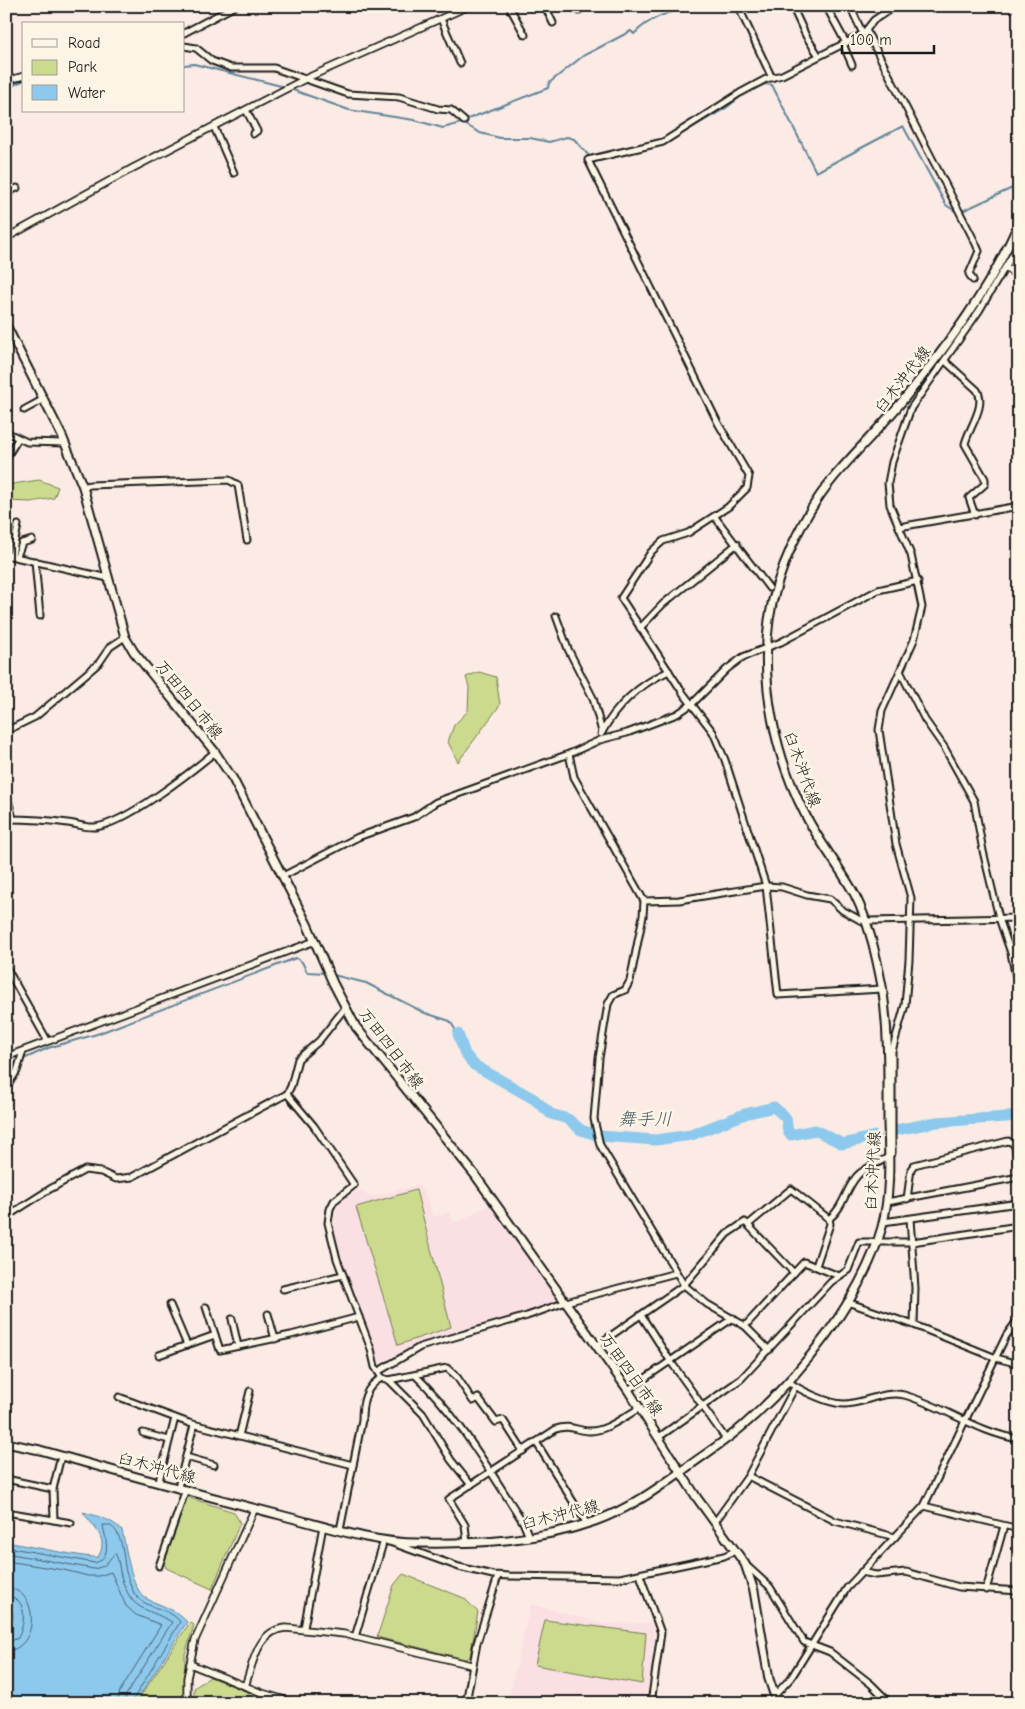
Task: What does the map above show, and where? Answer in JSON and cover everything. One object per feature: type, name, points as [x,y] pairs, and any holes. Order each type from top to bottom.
[{"type":"main road","name":"臼木沖代線","points":[[6,1443],[323,1526],[384,1540],[415,1543],[529,1538],[587,1524],[633,1505],[749,1421],[788,1381],[821,1340],[846,1302],[877,1243],[887,1202],[889,1157],[887,1036],[882,989],[865,920],[854,894],[814,831],[790,782],[771,716],[767,646],[771,608],[776,588],[809,514],[829,484],[906,396],[962,322],[991,278],[1019,222]]},
{"type":"main road","name":"万田四日市線","points":[[6,325],[65,443],[83,487],[125,637],[134,652],[215,752],[246,801],[315,941],[345,1008],[356,1027],[475,1175],[628,1390],[680,1472],[745,1564],[754,1591],[764,1657],[774,1700]]},
{"type":"street","points":[[185,32],[236,6]]},
{"type":"street","points":[[6,238],[133,168],[307,78],[469,6]]},
{"type":"street","points":[[509,6],[525,35]]},
{"type":"street","points":[[545,6],[553,23]]},
{"type":"street","points":[[738,6],[772,78]]},
{"type":"street","points":[[792,6],[806,36],[819,56]]},
{"type":"street","points":[[826,6],[845,44],[852,65]]},
{"type":"street","points":[[850,6],[975,242],[979,251],[969,274],[973,280]]},
{"type":"street","points":[[882,989],[778,995],[766,886],[725,760],[713,732],[669,671],[621,598],[643,563],[663,541],[688,533],[715,517],[743,494],[747,488],[748,476],[718,423],[588,160],[663,142],[709,114],[740,92],[782,75],[865,33],[874,20],[894,6]]},
{"type":"street","points":[[441,19],[460,63]]},
{"type":"street","points":[[185,46],[196,48],[212,61],[232,68],[274,68],[307,78],[348,94],[399,97],[438,109],[451,110],[464,121]]},
{"type":"street","points":[[6,81],[22,77]]},
{"type":"street","points":[[246,110],[257,131],[253,134]]},
{"type":"street","points":[[214,127],[234,172]]},
{"type":"street","points":[[6,193],[17,188]]},
{"type":"street","points":[[829,1219],[842,1206],[856,1177],[869,1165],[889,1157],[893,1150],[892,1051],[905,1005],[911,920],[910,890],[896,844],[879,730],[882,710],[921,619],[922,600],[911,555],[890,505],[888,489],[892,462],[907,415],[1007,268],[1019,244]]},
{"type":"street","points":[[1007,268],[1019,278]]},
{"type":"street","points":[[945,361],[980,395],[973,424],[965,444],[985,479],[984,484],[969,498],[975,515]]},
{"type":"street","points":[[24,410],[44,399]]},
{"type":"street","points":[[6,432],[18,440],[27,442],[65,443]]},
{"type":"street","points":[[6,458],[18,440]]},
{"type":"street","points":[[83,487],[90,484],[229,480],[238,484],[247,540]]},
{"type":"street","points":[[899,527],[1019,506]]},
{"type":"street","points":[[715,517],[769,588]]},
{"type":"street","points":[[12,556],[18,525]]},
{"type":"street","points":[[12,556],[22,543],[32,540]]},
{"type":"street","points":[[640,628],[663,604],[737,544]]},
{"type":"street","points":[[12,556],[108,578]]},
{"type":"street","points":[[35,561],[40,616]]},
{"type":"street","points":[[283,876],[358,837],[414,817],[436,802],[569,754],[600,740],[627,733],[677,714],[692,704],[732,664],[767,646],[781,642],[878,590],[918,581]]},
{"type":"street","points":[[556,616],[568,649],[594,698],[602,732]]},
{"type":"street","points":[[6,731],[35,717],[99,663],[110,647],[125,637]]},
{"type":"street","points":[[600,740],[602,732],[617,711],[632,695],[648,680],[669,671]]},
{"type":"street","points":[[900,671],[925,720],[944,747],[974,801],[999,918],[1011,953],[1019,992]]},
{"type":"street","points":[[6,819],[70,823],[94,827],[106,824],[124,816],[180,781],[215,752]]},
{"type":"street","points":[[569,754],[574,777],[644,901],[644,916],[630,982],[625,990],[613,995],[608,1004],[599,1058],[594,1119],[600,1145],[676,1274],[684,1284],[707,1304],[745,1326],[769,1350]]},
{"type":"street","points":[[7,796],[13,819]]},
{"type":"street","points":[[644,901],[679,900],[766,886],[782,887],[807,895],[822,896],[830,899],[842,910],[865,920],[1019,918]]},
{"type":"street","points":[[6,1057],[47,1040],[315,941]]},
{"type":"street","points":[[6,966],[47,1040]]},
{"type":"street","points":[[6,1217],[84,1170],[101,1172],[116,1178],[132,1176],[287,1094],[298,1059],[318,1042],[345,1008]]},
{"type":"street","points":[[6,1088],[17,1071],[23,1051]]},
{"type":"street","points":[[287,1094],[314,1126],[354,1185],[334,1200],[330,1209],[328,1223],[343,1275],[375,1367],[380,1371],[382,1378]]},
{"type":"street","points":[[887,1202],[907,1199],[1019,1177],[1013,1143],[1008,1141],[914,1165],[911,1169],[907,1199]]},
{"type":"street","points":[[749,1224],[791,1189],[829,1219],[830,1224],[816,1266]]},
{"type":"street","points":[[883,1222],[1019,1203]]},
{"type":"street","points":[[910,1219],[914,1325]]},
{"type":"street","points":[[596,1346],[684,1284],[727,1234],[744,1222],[749,1224],[794,1273]]},
{"type":"street","points":[[659,1437],[741,1379],[839,1276],[848,1270],[859,1242],[912,1242],[1019,1226]]},
{"type":"street","points":[[745,1326],[804,1262],[839,1276]]},
{"type":"street","points":[[380,1371],[420,1347],[527,1316],[566,1302],[676,1274]]},
{"type":"street","points":[[283,1289],[343,1275]]},
{"type":"street","points":[[846,1302],[914,1325],[996,1358],[1019,1364]]},
{"type":"street","points":[[170,1306],[187,1345]]},
{"type":"street","points":[[206,1307],[220,1350],[275,1339],[359,1317]]},
{"type":"street","points":[[268,1314],[275,1339]]},
{"type":"street","points":[[641,1315],[671,1362],[726,1439]]},
{"type":"street","points":[[628,1390],[733,1318]]},
{"type":"street","points":[[774,1700],[812,1646],[847,1588],[924,1506],[1006,1336],[1019,1318]]},
{"type":"street","points":[[232,1319],[238,1346]]},
{"type":"street","points":[[159,1355],[216,1335]]},
{"type":"street","points":[[388,1380],[446,1368],[457,1378],[474,1401],[478,1398],[496,1422],[503,1420],[523,1451]]},
{"type":"street","points":[[415,1375],[439,1399],[491,1473],[523,1522],[529,1538]]},
{"type":"street","points":[[340,1530],[362,1420],[362,1405],[373,1382],[382,1378],[388,1380],[423,1414],[452,1460],[471,1485]]},
{"type":"street","points":[[788,1381],[795,1387],[843,1404],[874,1396],[903,1395],[997,1435],[1019,1439]]},
{"type":"street","points":[[715,1522],[748,1476],[795,1387]]},
{"type":"street","points":[[239,1436],[250,1391]]},
{"type":"street","points":[[119,1397],[194,1424],[353,1465]]},
{"type":"street","points":[[467,1542],[466,1525],[449,1499],[563,1426],[589,1431],[601,1429],[640,1408]]},
{"type":"street","points":[[158,1482],[175,1418]]},
{"type":"street","points":[[159,1566],[182,1488],[186,1457],[194,1424]]},
{"type":"street","points":[[143,1433],[169,1440]]},
{"type":"street","points":[[536,1442],[587,1524]]},
{"type":"street","points":[[54,1520],[53,1488],[61,1456]]},
{"type":"street","points":[[186,1457],[214,1465]]},
{"type":"street","points":[[748,1476],[835,1520],[895,1537]]},
{"type":"street","points":[[6,1479],[53,1488]]},
{"type":"street","points":[[924,1506],[1019,1529]]},
{"type":"street","points":[[187,1703],[190,1664],[198,1635],[255,1508]]},
{"type":"street","points":[[6,1512],[70,1523]]},
{"type":"street","points":[[304,1628],[323,1526]]},
{"type":"street","points":[[986,1590],[1004,1526]]},
{"type":"street","points":[[355,1637],[384,1540],[459,1567],[498,1576],[593,1579],[640,1575],[724,1556],[735,1551]]},
{"type":"street","points":[[745,1564],[770,1587],[804,1642],[830,1652],[890,1703]]},
{"type":"street","points":[[861,1572],[876,1575],[906,1572],[959,1587],[1019,1591]]},
{"type":"street","points":[[640,1575],[661,1633],[651,1703]]},
{"type":"street","points":[[466,1703],[471,1665],[498,1576]]},
{"type":"street","points":[[245,1686],[257,1652],[266,1636],[278,1628],[304,1628],[355,1637],[471,1665]]},
{"type":"street","points":[[190,1664],[295,1703]]},
{"type":"street","points":[[876,1703],[882,1696]]},
{"type":"shaded area","points":[[419,1185],[430,1205],[430,1212],[435,1217],[448,1212],[454,1222],[457,1222],[490,1205],[557,1299],[533,1310],[424,1342],[377,1364],[338,1247],[334,1227],[337,1205],[360,1190],[368,1196],[376,1196]]},
{"type":"shaded area","points":[[531,1604],[604,1624],[653,1623],[655,1653],[644,1703],[508,1703]]},
{"type":"green space","points":[[39,480],[58,487],[54,498],[31,502],[6,501],[6,485]]},
{"type":"green space","points":[[479,672],[496,677],[500,705],[458,762],[448,742],[454,725],[468,711],[469,687],[466,677]]},
{"type":"green space","points":[[416,1190],[451,1327],[398,1345],[356,1207]]},
{"type":"green space","points":[[187,1497],[234,1512],[240,1523],[212,1589],[166,1568],[164,1563]]},
{"type":"green space","points":[[403,1574],[464,1598],[478,1612],[470,1657],[465,1659],[377,1637],[394,1585]]},
{"type":"green space","points":[[545,1620],[646,1633],[642,1684],[535,1665]]},
{"type":"green space","points":[[190,1622],[194,1625],[185,1654],[184,1703],[136,1703]]},
{"type":"green space","points":[[210,1677],[275,1703],[194,1703],[194,1688]]},
{"type":"water","points":[[83,1512],[109,1521],[122,1530],[130,1568],[141,1594],[147,1599],[173,1611],[187,1622],[135,1703],[35,1703],[6,1700],[6,1636],[13,1616],[12,1611],[6,1605],[6,1542],[69,1554],[98,1557],[102,1544],[101,1538]]},
{"type":"waterway","points":[[465,120],[548,88],[549,83],[583,56],[631,31],[634,34],[655,18],[681,9],[698,6]]},
{"type":"waterway","points":[[185,65],[194,64],[285,87]]},
{"type":"waterway","points":[[6,89],[22,81]]},
{"type":"waterway","points":[[594,160],[662,145],[726,108],[745,93],[765,84],[772,85],[816,172],[903,126],[946,205],[958,213],[1019,185]]},
{"type":"waterway","points":[[290,89],[349,110],[414,120],[443,128],[461,123]]},
{"type":"waterway","points":[[461,122],[480,133],[500,138],[530,138],[549,142],[567,137],[574,139],[590,157]]},
{"type":"waterway","points":[[6,1067],[48,1048],[97,1034],[296,958],[302,962],[307,972],[326,973]]},
{"type":"waterway","points":[[333,975],[366,983],[425,1013],[450,1021],[458,1034]]},
{"type":"waterway","name":"舞手川","points":[[458,1034],[465,1054],[474,1065],[534,1099],[551,1114],[568,1119],[581,1130],[600,1136],[656,1140],[691,1135],[745,1114],[774,1107],[786,1118],[788,1132],[791,1135],[815,1130],[843,1144],[875,1136]]},
{"type":"waterway","name":"舞手川","points":[[896,1130],[937,1122],[1019,1116]]}]
